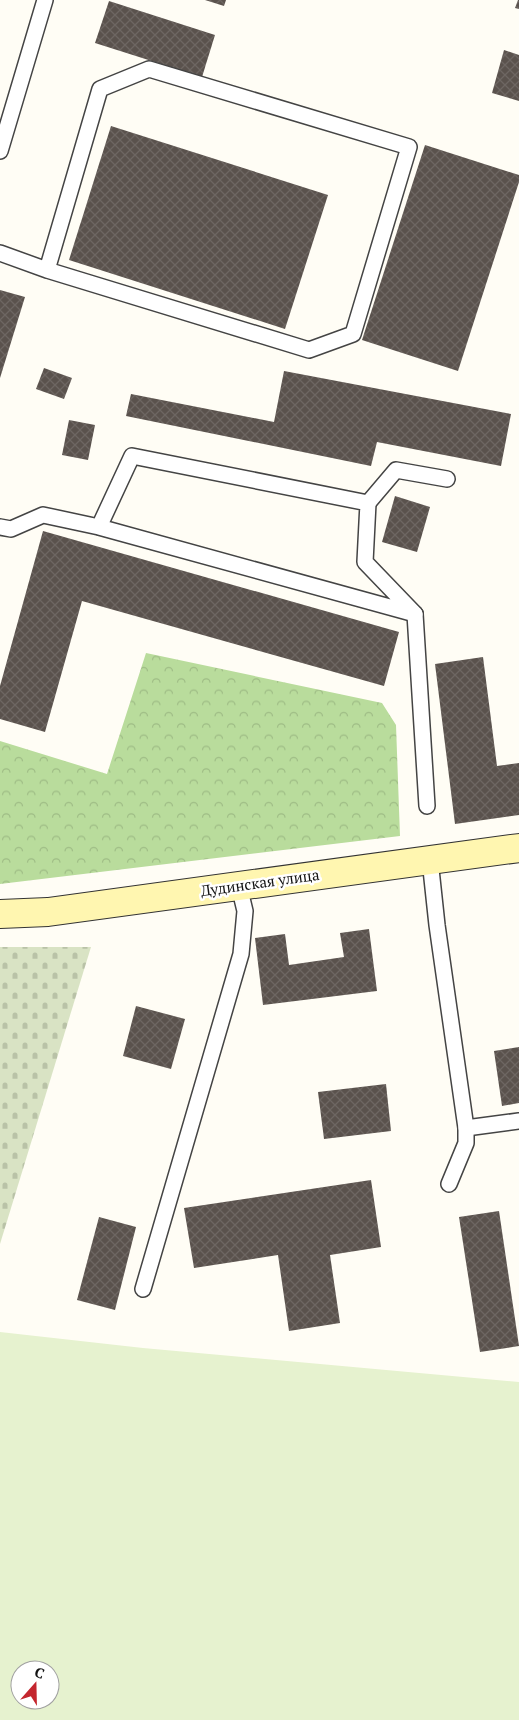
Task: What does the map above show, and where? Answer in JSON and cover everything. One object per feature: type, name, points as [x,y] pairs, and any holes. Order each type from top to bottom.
[{"type":"street","name":"Дудинская улица","points":[[0,914],[48,912],[519,848]]},
{"type":"lane","points":[[0,151],[44,0]]},
{"type":"lane","points":[[0,253],[46,270],[309,350],[353,334],[409,147],[149,69],[100,89],[46,270]]},
{"type":"lane","points":[[99,527],[132,456],[368,503]]},
{"type":"lane","points":[[427,806],[415,614],[366,562],[368,503],[396,470],[447,479]]},
{"type":"lane","points":[[0,527],[11,529],[43,515],[99,527],[415,614]]},
{"type":"lane","points":[[430,860],[437,925],[466,1128],[466,1143],[448,1184]]},
{"type":"lane","points":[[143,1289],[241,954],[245,911],[239,886]]},
{"type":"lane","points":[[466,1128],[519,1121]]},
{"type":"green space","points":[[146,653],[382,703],[396,725],[400,836],[0,884],[0,741],[107,774]]},
{"type":"green space","points":[[0,947],[91,947],[0,1244]]},
{"type":"green space","points":[[0,1332],[143,1348],[519,1382],[519,1720],[0,1720]]},
{"type":"building","points":[[205,0],[226,0],[224,6]]},
{"type":"building","points":[[519,0],[519,9],[515,8]]},
{"type":"building","points":[[109,1],[215,35],[202,77],[95,43]]},
{"type":"building","points":[[504,50],[519,55],[519,101],[492,93]]},
{"type":"building","points":[[111,126],[328,195],[285,329],[69,260]]},
{"type":"building","points":[[425,145],[519,175],[519,182],[458,371],[362,340]]},
{"type":"building","points":[[0,290],[25,297],[0,378]]},
{"type":"building","points":[[44,368],[72,378],[64,399],[36,389]]},
{"type":"building","points":[[284,371],[511,414],[501,466],[377,442],[371,466],[126,416],[131,394],[274,422]]},
{"type":"building","points":[[69,420],[95,425],[88,460],[62,455]]},
{"type":"building","points":[[395,496],[430,507],[417,552],[382,542]]},
{"type":"building","points":[[43,531],[399,632],[384,686],[82,601],[45,732],[0,719],[0,686]]},
{"type":"building","points":[[483,657],[497,766],[519,763],[519,815],[455,824],[435,664]]},
{"type":"building","points":[[369,929],[377,991],[263,1005],[255,938],[285,934],[289,965],[344,957],[340,933]]},
{"type":"building","points":[[136,1006],[185,1019],[171,1069],[123,1056]]},
{"type":"building","points":[[519,1047],[519,1103],[502,1106],[494,1051]]},
{"type":"building","points":[[386,1084],[391,1131],[324,1139],[318,1092]]},
{"type":"building","points":[[371,1180],[381,1247],[330,1255],[340,1323],[289,1331],[278,1255],[194,1268],[184,1208]]},
{"type":"building","points":[[499,1211],[519,1346],[480,1352],[459,1217]]},
{"type":"building","points":[[99,1217],[136,1227],[115,1310],[77,1300]]}]
